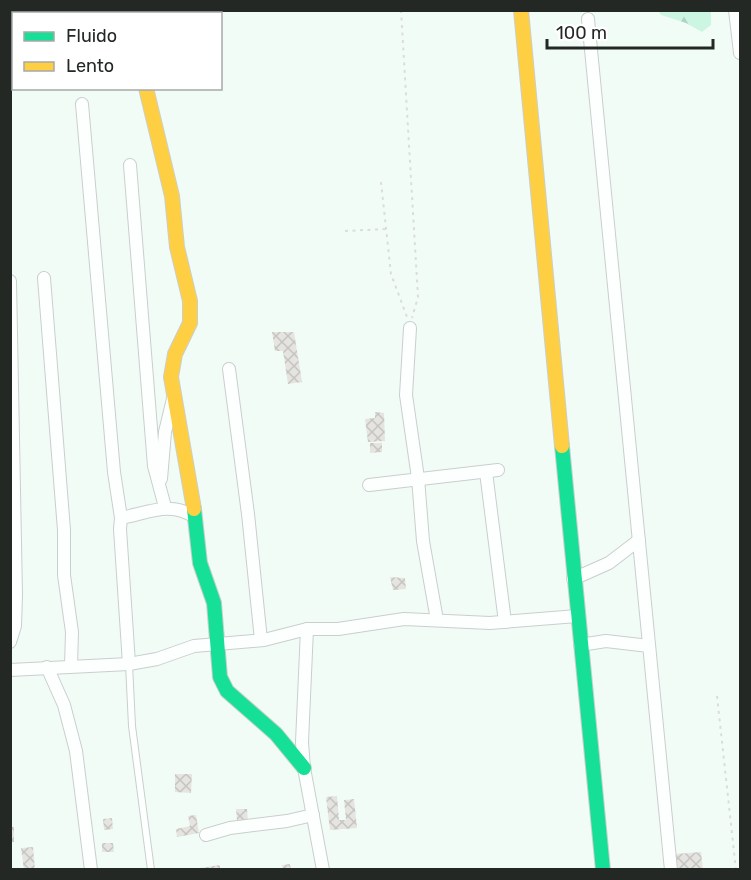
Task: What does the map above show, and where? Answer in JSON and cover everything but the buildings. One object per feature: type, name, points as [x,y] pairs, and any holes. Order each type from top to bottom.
[{"type":"street","points":[[521,10],[553,337],[573,579],[603,870]]},
{"type":"street","points":[[735,10],[741,53]]},
{"type":"street","points":[[588,19],[671,870]]},
{"type":"street","points":[[146,90],[172,196],[177,247],[190,301],[190,323],[173,364],[171,377],[196,518],[200,563],[214,603],[220,677],[227,691],[276,734],[304,768]]},
{"type":"street","points":[[82,104],[114,472],[121,518],[129,664]]},
{"type":"street","points":[[130,165],[154,466],[165,507]]},
{"type":"street","points":[[44,278],[64,530],[64,575],[72,632],[71,666]]},
{"type":"street","points":[[10,281],[16,595],[15,626],[10,642]]},
{"type":"street","points":[[410,328],[406,395],[418,478],[423,541],[437,621]]},
{"type":"street","points":[[229,369],[247,503],[261,640]]},
{"type":"street","points":[[160,490],[165,432],[174,395]]},
{"type":"street","points":[[369,485],[492,471],[505,622]]},
{"type":"street","points":[[121,518],[165,507],[183,510],[196,518]]},
{"type":"street","points":[[573,579],[609,563],[639,540]]},
{"type":"street","points":[[10,670],[129,664],[157,659],[194,646],[261,640],[307,629],[338,629],[404,619],[505,622],[577,616]]},
{"type":"street","points":[[307,629],[302,731],[304,768],[323,870]]},
{"type":"street","points":[[580,645],[606,641],[649,646]]},
{"type":"street","points":[[48,667],[64,705],[76,751],[91,870]]},
{"type":"street","points":[[206,834],[313,815]]},
{"type":"lane","points":[[129,664],[132,726],[151,870]]},
{"type":"path","points":[[402,10],[418,297],[410,328]]},
{"type":"path","points":[[381,182],[393,283],[410,328]]},
{"type":"path","points":[[345,231],[386,229]]},
{"type":"path","points":[[717,696],[736,870]]},
{"type":"green space","points":[[658,11],[711,11],[711,25],[702,32],[686,23],[661,15]]},
{"type":"traffic: fast","points":[[562,446],[603,870]]},
{"type":"traffic: fast","points":[[194,509],[200,563],[214,603],[220,677],[227,691],[276,734],[304,768]]},
{"type":"traffic: slow","points":[[521,10],[562,446]]},
{"type":"traffic: slow","points":[[146,90],[172,196],[177,247],[190,301],[190,323],[175,354],[171,377],[194,509]]}]
